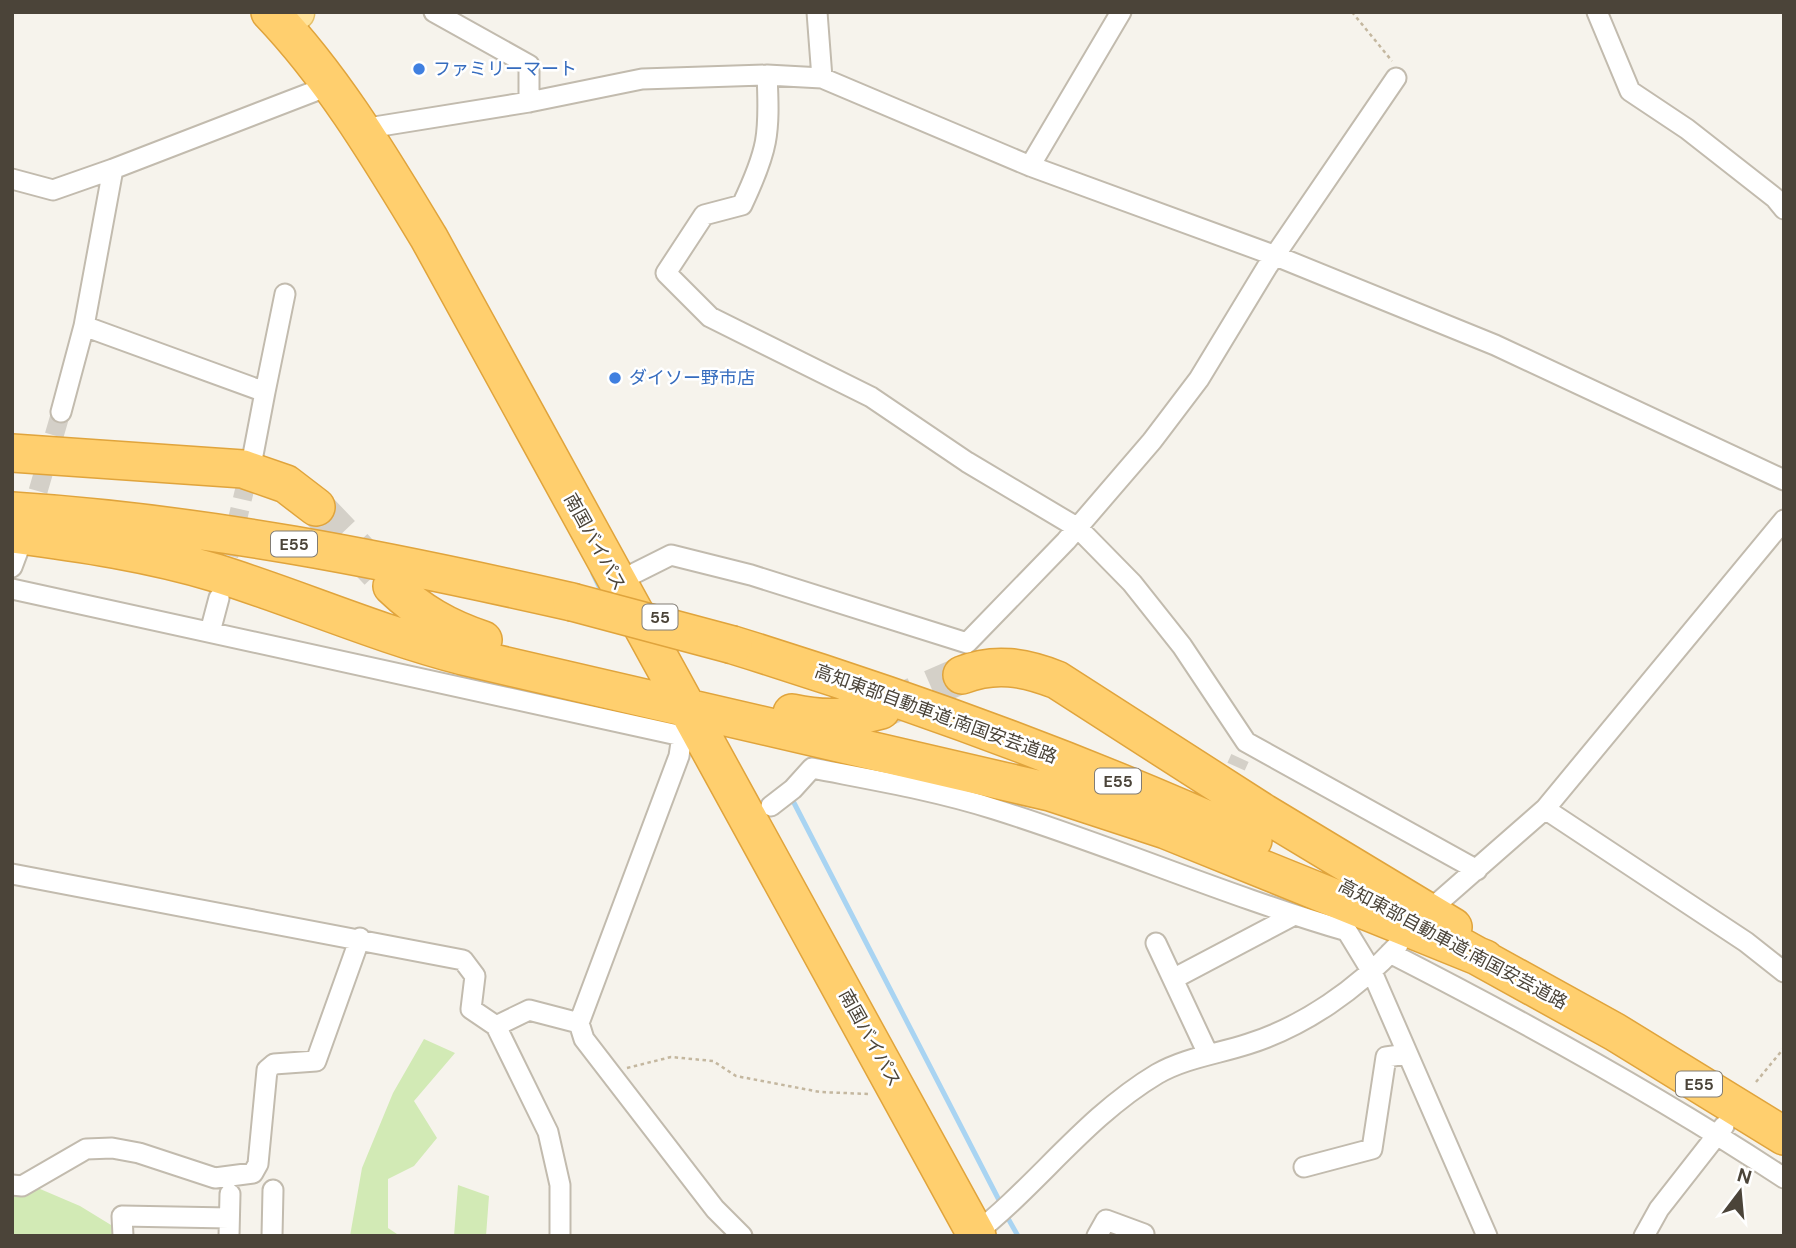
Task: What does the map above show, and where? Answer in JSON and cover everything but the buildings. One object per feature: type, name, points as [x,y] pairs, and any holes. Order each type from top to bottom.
[{"type":"highway","name":"南国バイパス","points":[[270,12],[321,90],[373,127],[635,573],[695,708],[771,806],[989,1225]]},
{"type":"highway","name":"南国バイパス","points":[[298,12],[340,63],[429,238],[695,708],[901,1095],[989,1225]]},
{"type":"highway","points":[[12,453],[243,469],[286,484],[316,507]]},
{"type":"highway","name":"高知東部自動車道;南国安芸道路","points":[[15,529],[184,527],[316,548],[572,603],[733,645],[951,716],[1160,799],[1331,878],[1485,959],[1615,1032],[1784,1136]]},
{"type":"highway","points":[[15,529],[169,561],[267,590],[406,641],[1050,792],[1166,830],[1485,959]]},
{"type":"highway","points":[[392,586],[421,612],[465,634],[695,708],[827,719],[847,718],[880,710]]},
{"type":"highway","points":[[962,675],[996,666],[1028,669],[1057,680],[1264,813],[1532,975],[1615,1032]]},
{"type":"street","points":[[817,12],[822,78]]},
{"type":"street","points":[[1030,166],[1121,12]]},
{"type":"street","points":[[1597,12],[1630,91],[1687,129],[1775,198],[1784,209]]},
{"type":"street","points":[[446,15],[529,65],[529,102]]},
{"type":"street","points":[[766,75],[770,124],[763,160],[742,205],[704,215],[666,273],[710,317],[871,397],[967,463],[1078,528],[1132,583],[1182,646],[1243,750],[1477,870]]},
{"type":"street","points":[[373,127],[529,102],[589,87],[642,79],[766,75],[822,78],[1030,166],[1276,256],[1495,345],[1784,480]]},
{"type":"street","points":[[635,573],[671,555],[751,575],[967,643],[1078,528],[1152,441],[1199,379],[1276,256],[1396,78]]},
{"type":"street","points":[[12,179],[53,190],[321,90]]},
{"type":"street","points":[[61,412],[84,326],[113,169]]},
{"type":"street","points":[[253,456],[285,294]]},
{"type":"street","points":[[84,326],[265,392]]},
{"type":"street","points":[[1440,901],[1545,809],[1784,520]]},
{"type":"street","points":[[12,568],[15,529]]},
{"type":"street","points":[[12,589],[210,632],[695,708],[579,1023],[584,1039],[715,1209],[742,1236]]},
{"type":"street","points":[[210,632],[219,598]]},
{"type":"street","points":[[771,806],[793,789],[812,768],[935,792],[995,809],[1294,915],[1347,930],[1372,972],[1487,1236]]},
{"type":"street","points":[[1545,809],[1746,942],[1784,972]]},
{"type":"street","points":[[1187,878],[1195,858]]},
{"type":"street","points":[[12,873],[463,960],[475,976],[471,1009],[496,1027],[548,1132],[560,1185],[560,1236]]},
{"type":"street","points":[[1173,979],[1294,915]]},
{"type":"street","points":[[12,1185],[22,1185],[86,1149],[112,1148],[139,1153],[215,1178],[253,1173],[258,1164],[267,1070],[274,1064],[316,1061],[360,938]]},
{"type":"street","points":[[1156,943],[1208,1054]]},
{"type":"street","points":[[989,1225],[1074,1138],[1131,1092],[1184,1061],[1280,1031],[1336,1000],[1372,972],[1394,949],[1490,1005],[1721,1130],[1784,1178]]},
{"type":"street","points":[[496,1027],[529,1010],[579,1023]]},
{"type":"street","points":[[1304,1167],[1372,1149],[1386,1057],[1407,1054]]},
{"type":"street","points":[[1644,1236],[1659,1209],[1721,1130]]},
{"type":"street","points":[[272,1236],[273,1190]]},
{"type":"street","points":[[123,1236],[122,1216],[229,1227],[230,1194]]},
{"type":"street","points":[[1097,1236],[1106,1220],[1144,1234]]},
{"type":"path","points":[[1352,12],[1399,69],[1396,78]]},
{"type":"path","points":[[1756,1082],[1784,1048]]},
{"type":"path","points":[[610,1072],[671,1057],[713,1061],[736,1076],[820,1092],[901,1095]]},
{"type":"green space","points":[[424,1039],[455,1053],[414,1101],[437,1138],[414,1166],[388,1179],[388,1228],[400,1236],[350,1236],[362,1168],[393,1093]]},
{"type":"green space","points":[[12,1177],[80,1206],[129,1236],[12,1236]]},
{"type":"green space","points":[[458,1185],[489,1196],[486,1236],[454,1236]]},
{"type":"waterway","points":[[593,574],[604,597]]},
{"type":"waterway","points":[[792,799],[1001,1204]]},
{"type":"waterway","points":[[1005,1213],[1018,1236]]},
{"type":"tunnel","points":[[30,519],[61,412]]},
{"type":"tunnel","points":[[222,584],[251,463]]},
{"type":"tunnel","points":[[316,507],[378,572]]},
{"type":"tunnel","points":[[881,710],[962,675]]},
{"type":"tunnel","points":[[1224,793],[1240,758]]},
{"type":"place","name":"ファミリーマート","points":[[419,69]]},
{"type":"place","name":"ダイソー野市店","points":[[615,378]]}]
